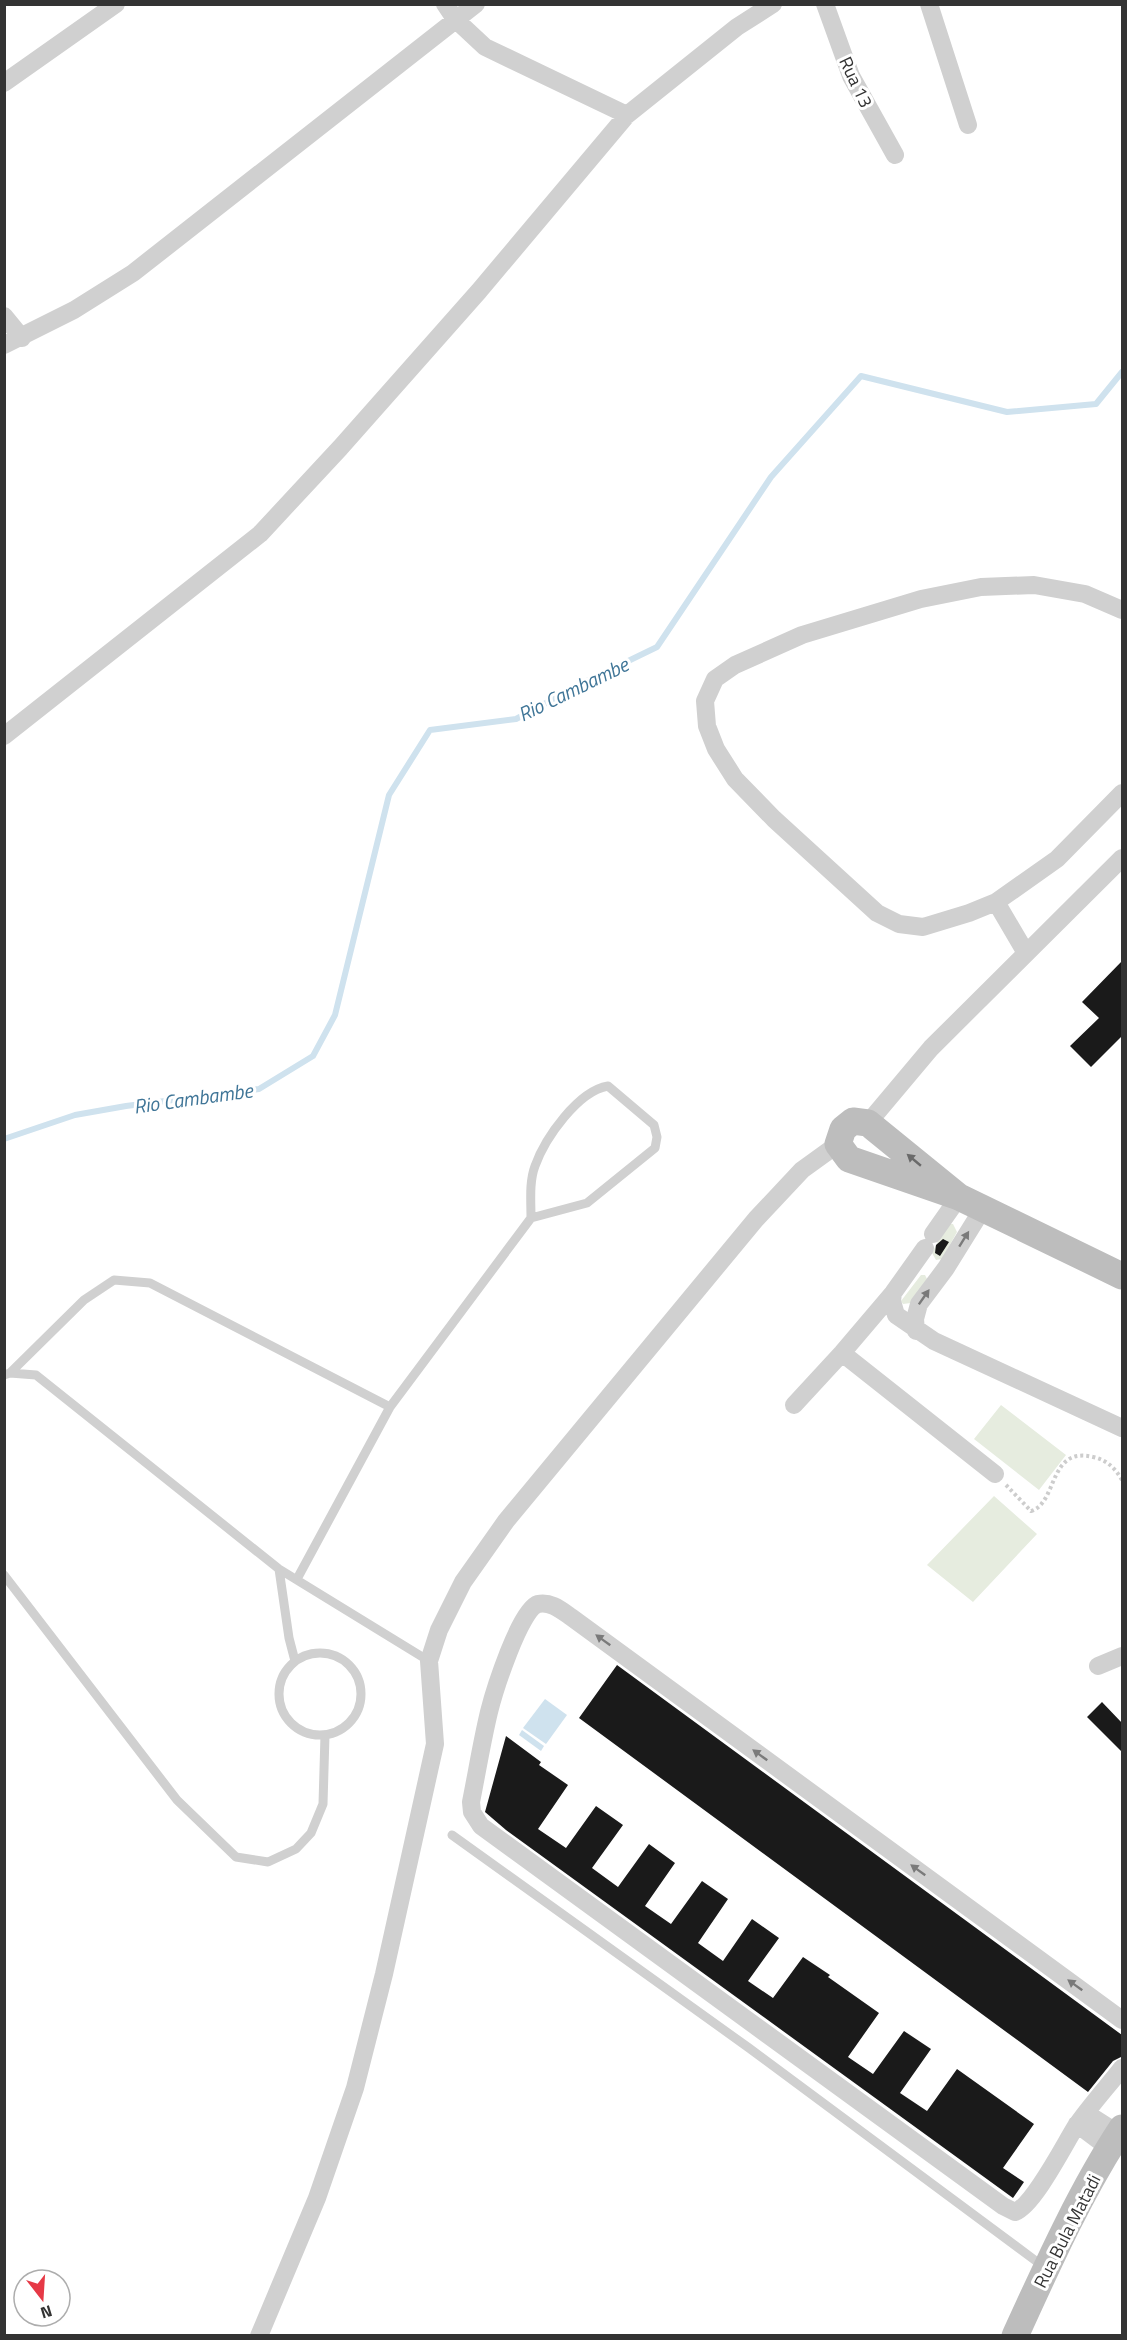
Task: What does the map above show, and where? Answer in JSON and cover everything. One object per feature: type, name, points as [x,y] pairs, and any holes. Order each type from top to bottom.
[{"type":"street","points":[[4,83],[116,4]]},
{"type":"street","points":[[4,345],[74,310],[134,273],[450,12],[476,4]]},
{"type":"street","points":[[4,736],[260,534],[340,448],[479,291],[627,115],[737,27],[773,4]]},
{"type":"street","name":"Rua 13","points":[[825,4],[851,76],[895,155]]},
{"type":"street","points":[[929,4],[968,125]]},
{"type":"street","points":[[450,12],[485,47],[627,115]]},
{"type":"street","points":[[4,316],[21,338]]},
{"type":"street","points":[[1122,610],[1085,594],[1035,585],[981,587],[921,599],[802,635],[735,665],[715,679],[705,701],[707,726],[716,749],[735,779],[774,819],[877,913],[899,924],[923,927],[996,902],[1057,859],[1122,793]]},
{"type":"street","points":[[868,1123],[931,1048],[1122,858]]},
{"type":"street","points":[[996,902],[1026,953]]},
{"type":"street","points":[[259,2336],[317,2198],[355,2088],[384,1974],[435,1744],[429,1661],[439,1630],[463,1582],[506,1521],[756,1219],[802,1170],[838,1144],[843,1129],[853,1121],[868,1123],[970,1204]]},
{"type":"street","points":[[838,1144],[849,1159],[970,1204],[1122,1276]]},
{"type":"street","points":[[794,1405],[893,1293],[926,1246],[970,1204]]},
{"type":"street","points":[[916,1331],[915,1319],[919,1304],[946,1268],[970,1204]]},
{"type":"street","points":[[926,1246],[938,1267],[946,1268]]},
{"type":"street","points":[[893,1293],[892,1300],[896,1315],[916,1331],[1122,1428]]},
{"type":"street","points":[[842,1353],[995,1474]]},
{"type":"street","points":[[1122,2020],[571,1617],[546,1603],[537,1604],[526,1613],[518,1628],[487,1722],[471,1802],[472,1812],[481,1827],[1015,2212],[1022,2210],[1034,2195],[1082,2119],[1122,2068]]},
{"type":"street","points":[[1098,1666],[1122,1656]]},
{"type":"street","points":[[1082,2119],[1117,2137]]},
{"type":"street","name":"Rua Bula Matadi","points":[[1015,2336],[1046,2268],[1117,2137]]},
{"type":"lane","points":[[297,1579],[390,1407],[531,1218],[531,1185],[535,1166],[558,1123],[582,1098],[597,1088],[609,1086],[654,1125],[657,1137],[655,1148],[587,1203],[531,1218]]},
{"type":"lane","points":[[7,1374],[84,1300],[114,1281],[150,1283],[390,1407]]},
{"type":"lane","points":[[7,1374],[36,1375],[279,1569],[429,1661]]},
{"type":"lane","points":[[279,1569],[295,1661]]},
{"type":"lane","points":[[4,1575],[177,1800],[236,1857],[268,1862],[296,1849],[311,1833],[323,1804],[325,1735]]},
{"type":"lane","points":[[322,1653],[329,1654],[348,1664],[356,1675],[361,1689],[356,1713],[348,1724],[338,1731],[325,1735],[300,1730],[290,1722],[279,1700],[280,1685],[285,1672],[295,1661],[307,1655],[322,1653]]},
{"type":"lane","points":[[452,1835],[749,2048],[1046,2268]]},
{"type":"path","points":[[995,1474],[1031,1511],[1038,1509],[1043,1503],[1059,1469],[1075,1457],[1092,1456],[1105,1460],[1115,1468],[1122,1480]]},
{"type":"shaded area","points":[[953,1224],[957,1232],[942,1259],[936,1260],[932,1253],[946,1226]]},
{"type":"shaded area","points":[[921,1275],[925,1275],[927,1279],[911,1303],[903,1304],[901,1301]]},
{"type":"shaded area","points":[[1001,1405],[1066,1455],[1039,1490],[974,1439]]},
{"type":"shaded area","points":[[994,1496],[1037,1534],[973,1602],[927,1565]]},
{"type":"water","points":[[545,1699],[567,1715],[546,1744],[523,1728]]},
{"type":"water","points":[[522,1730],[544,1746],[541,1751],[519,1735]]},
{"type":"building","points":[[1122,961],[1122,1036],[1091,1067],[1070,1046],[1099,1018],[1082,1002]]},
{"type":"building","points":[[943,1239],[949,1242],[940,1256],[935,1253],[936,1245]]},
{"type":"building","points":[[617,1665],[1122,2035],[1121,2057],[1113,2061],[1088,2092],[579,1718]]},
{"type":"building","points":[[1102,1702],[1122,1723],[1122,1752],[1087,1717]]},
{"type":"building","points":[[506,1736],[541,1762],[539,1765],[568,1785],[538,1829],[566,1848],[596,1806],[623,1825],[592,1868],[618,1887],[649,1844],[675,1863],[645,1906],[671,1924],[702,1881],[728,1899],[698,1943],[723,1961],[752,1919],[779,1938],[748,1981],[773,1998],[803,1957],[879,2013],[848,2057],[873,2074],[904,2031],[931,2049],[900,2093],[927,2111],[957,2069],[1034,2124],[1003,2168],[1024,2182],[1013,2198],[506,1830],[485,1812]]},
{"type":"waterway","name":"Rio Cambambe","points":[[4,1139],[75,1115],[259,1089],[313,1056],[335,1015],[389,795],[430,730],[516,719],[657,647],[771,477],[861,376],[1007,412],[1096,404],[1122,372]]}]
